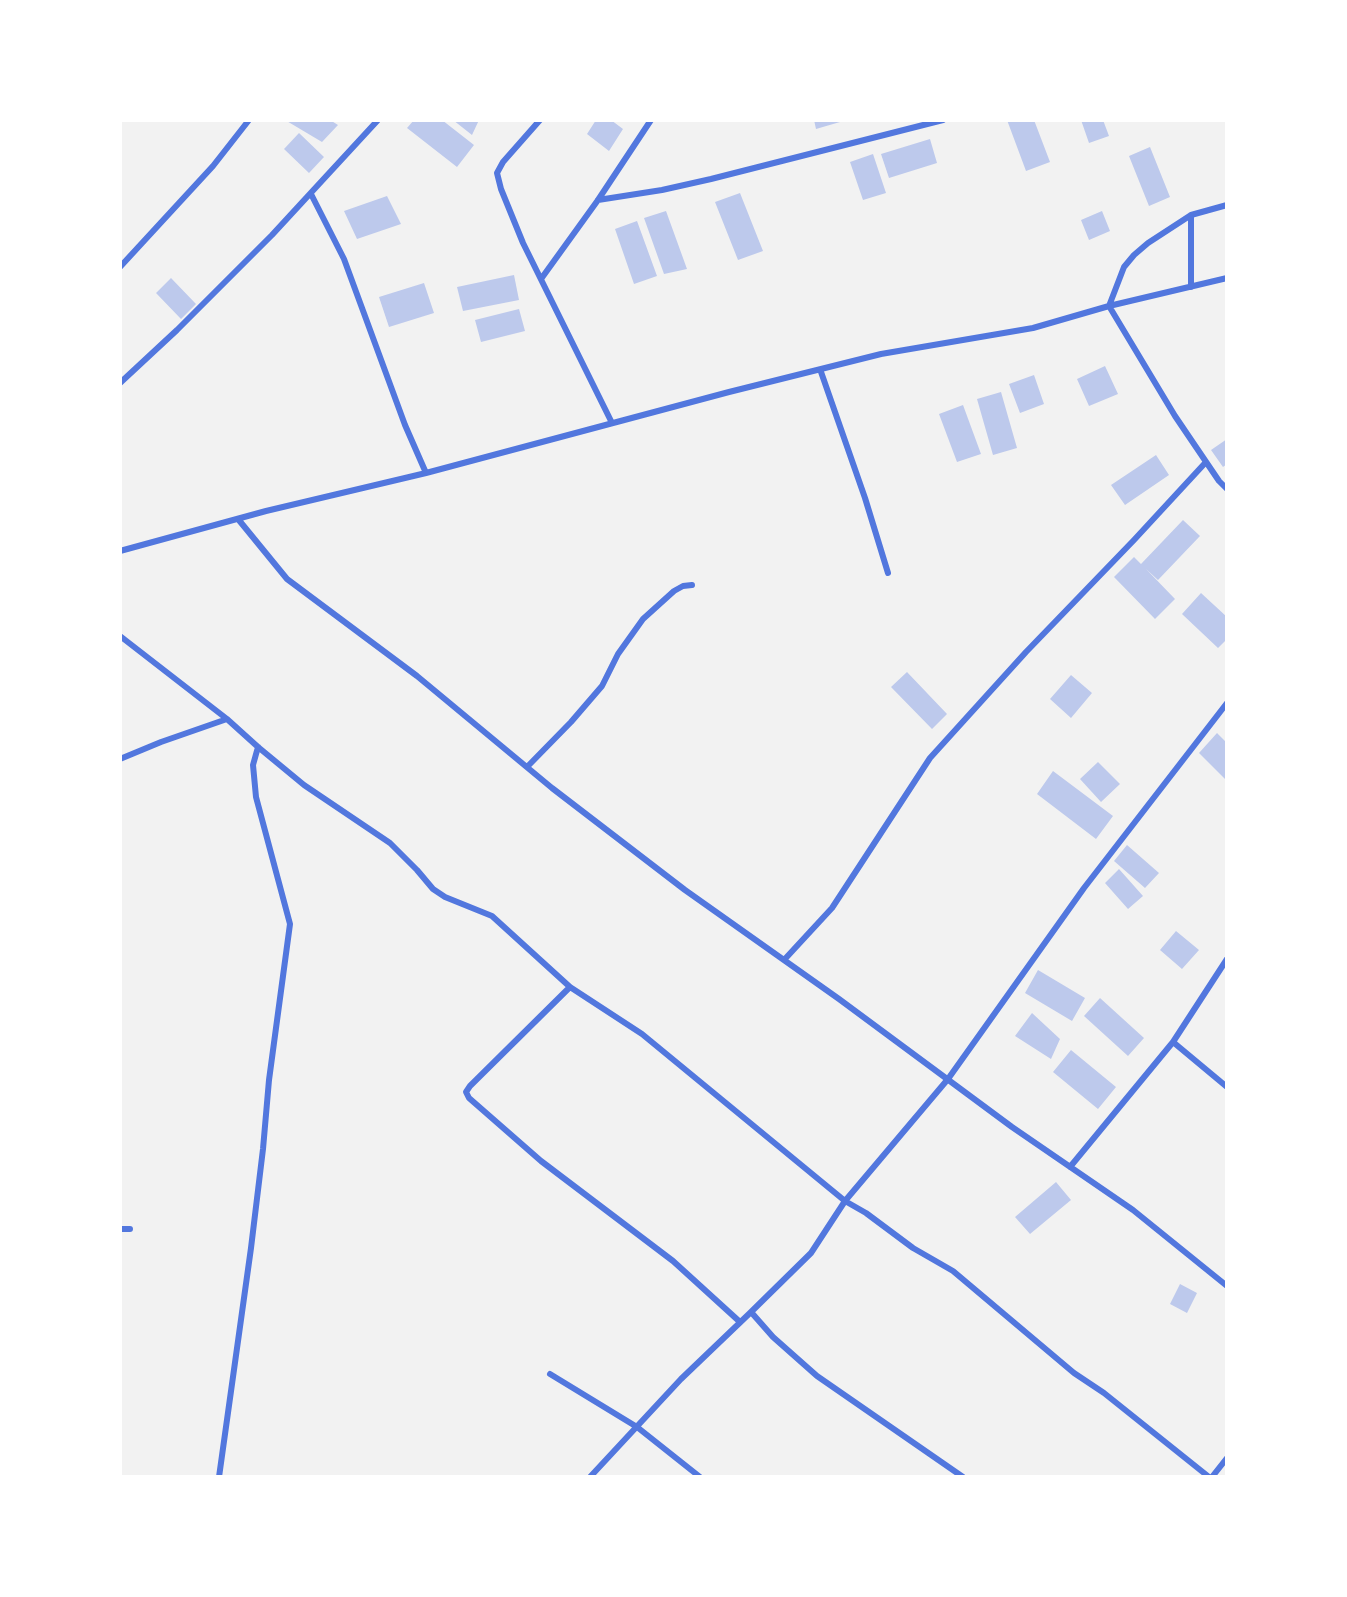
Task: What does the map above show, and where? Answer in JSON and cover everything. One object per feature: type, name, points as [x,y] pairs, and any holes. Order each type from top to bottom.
[{"type":"street","points":[[120,267],[213,166],[249,120]]},
{"type":"street","points":[[120,383],[193,314],[311,194],[378,120]]},
{"type":"street","points":[[540,120],[503,162],[497,173],[501,189],[523,243],[612,423]]},
{"type":"street","points":[[541,279],[598,200],[651,120]]},
{"type":"street","points":[[598,200],[662,190],[711,179],[943,120]]},
{"type":"street","points":[[311,194],[344,259],[405,425],[426,473]]},
{"type":"street","points":[[1109,306],[1124,267],[1148,243],[1191,215],[1227,205]]},
{"type":"street","points":[[1191,215],[1191,287]]},
{"type":"street","points":[[120,550],[881,354],[1033,328],[1109,306],[1227,278]]},
{"type":"street","points":[[1109,306],[1175,416],[1219,481],[1227,489]]},
{"type":"street","points":[[820,369],[865,498],[888,573]]},
{"type":"street","points":[[784,960],[832,908],[930,758],[1026,652],[1206,462]]},
{"type":"street","points":[[238,519],[287,579],[417,676],[526,767],[685,890],[1133,1210],[1227,1286]]},
{"type":"street","points":[[526,767],[571,722],[602,686],[618,654],[643,619],[674,591],[683,586],[692,585]]},
{"type":"street","points":[[120,636],[228,719],[303,785],[390,843],[433,889],[445,897],[492,916],[570,987],[642,1034],[845,1201],[866,1213],[913,1248],[953,1271],[1074,1373],[1104,1393],[1210,1477],[1227,1458]]},
{"type":"street","points":[[590,1477],[681,1379],[812,1253],[845,1201],[948,1079],[1084,888],[1227,703]]},
{"type":"street","points":[[120,759],[228,719]]},
{"type":"street","points":[[219,1477],[251,1248],[269,1080],[290,924],[256,797],[253,765],[258,747]]},
{"type":"street","points":[[1070,1167],[1173,1042],[1227,959]]},
{"type":"street","points":[[570,987],[471,1086],[466,1092],[469,1098],[541,1161],[673,1261],[740,1322]]},
{"type":"street","points":[[1173,1042],[1227,1087]]},
{"type":"street","points":[[120,1229],[130,1229]]},
{"type":"street","points":[[751,1312],[773,1337],[817,1376],[963,1477]]},
{"type":"street","points":[[550,1374],[637,1427],[700,1477]]},
{"type":"building","points":[[285,120],[330,120],[338,125],[322,142]]},
{"type":"building","points":[[414,120],[442,120],[474,145],[457,167],[407,128]]},
{"type":"building","points":[[453,120],[479,120],[472,135]]},
{"type":"building","points":[[596,120],[611,120],[623,129],[609,151],[587,134]]},
{"type":"building","points":[[814,120],[840,120],[840,122],[816,129]]},
{"type":"building","points":[[1007,120],[1034,120],[1050,162],[1026,171]]},
{"type":"building","points":[[1081,120],[1103,120],[1109,136],[1089,143]]},
{"type":"building","points":[[299,133],[324,157],[309,173],[284,149]]},
{"type":"building","points":[[930,139],[937,163],[889,178],[881,154]]},
{"type":"building","points":[[1150,147],[1170,197],[1149,206],[1129,156]]},
{"type":"building","points":[[873,154],[886,193],[863,200],[850,162]]},
{"type":"building","points":[[740,193],[763,251],[738,260],[715,202]]},
{"type":"building","points":[[387,196],[401,224],[357,239],[344,211]]},
{"type":"building","points":[[666,211],[687,269],[664,274],[644,218]]},
{"type":"building","points":[[1102,211],[1110,231],[1089,240],[1081,220]]},
{"type":"building","points":[[637,221],[657,276],[634,284],[615,229]]},
{"type":"building","points":[[514,275],[519,300],[463,311],[457,287]]},
{"type":"building","points":[[171,278],[196,304],[181,319],[156,293]]},
{"type":"building","points":[[424,283],[434,313],[389,327],[379,297]]},
{"type":"building","points":[[519,309],[525,331],[481,342],[475,320]]},
{"type":"building","points":[[1105,366],[1118,394],[1089,406],[1077,379]]},
{"type":"building","points":[[1034,375],[1044,404],[1020,413],[1009,384]]},
{"type":"building","points":[[1001,392],[1017,448],[993,455],[977,399]]},
{"type":"building","points":[[963,405],[981,454],[957,462],[939,414]]},
{"type":"building","points":[[1227,439],[1227,464],[1223,467],[1211,450]]},
{"type":"building","points":[[1156,455],[1169,475],[1125,505],[1111,485]]},
{"type":"building","points":[[1183,520],[1200,536],[1158,580],[1146,569],[1175,599],[1155,619],[1114,577],[1134,557],[1141,564]]},
{"type":"building","points":[[1201,593],[1227,617],[1227,639],[1218,648],[1182,614]]},
{"type":"building","points":[[907,672],[947,714],[932,729],[891,687]]},
{"type":"building","points":[[1071,675],[1092,693],[1071,718],[1050,699]]},
{"type":"building","points":[[1217,733],[1227,743],[1227,781],[1199,753]]},
{"type":"building","points":[[1098,762],[1120,784],[1101,802],[1080,779]]},
{"type":"building","points":[[1053,771],[1113,816],[1096,839],[1037,794]]},
{"type":"building","points":[[1127,845],[1159,873],[1145,888],[1114,861]]},
{"type":"building","points":[[1119,869],[1143,896],[1128,909],[1105,883]]},
{"type":"building","points":[[1176,931],[1199,950],[1182,969],[1160,950]]},
{"type":"building","points":[[1038,970],[1085,998],[1072,1021],[1025,993]]},
{"type":"building","points":[[1100,998],[1144,1038],[1128,1056],[1084,1016]]},
{"type":"building","points":[[1032,1013],[1060,1039],[1051,1059],[1015,1036]]},
{"type":"building","points":[[1071,1050],[1116,1087],[1098,1109],[1053,1072]]},
{"type":"building","points":[[1056,1182],[1071,1200],[1030,1234],[1015,1217]]},
{"type":"building","points":[[1180,1284],[1197,1293],[1187,1313],[1170,1304]]}]
